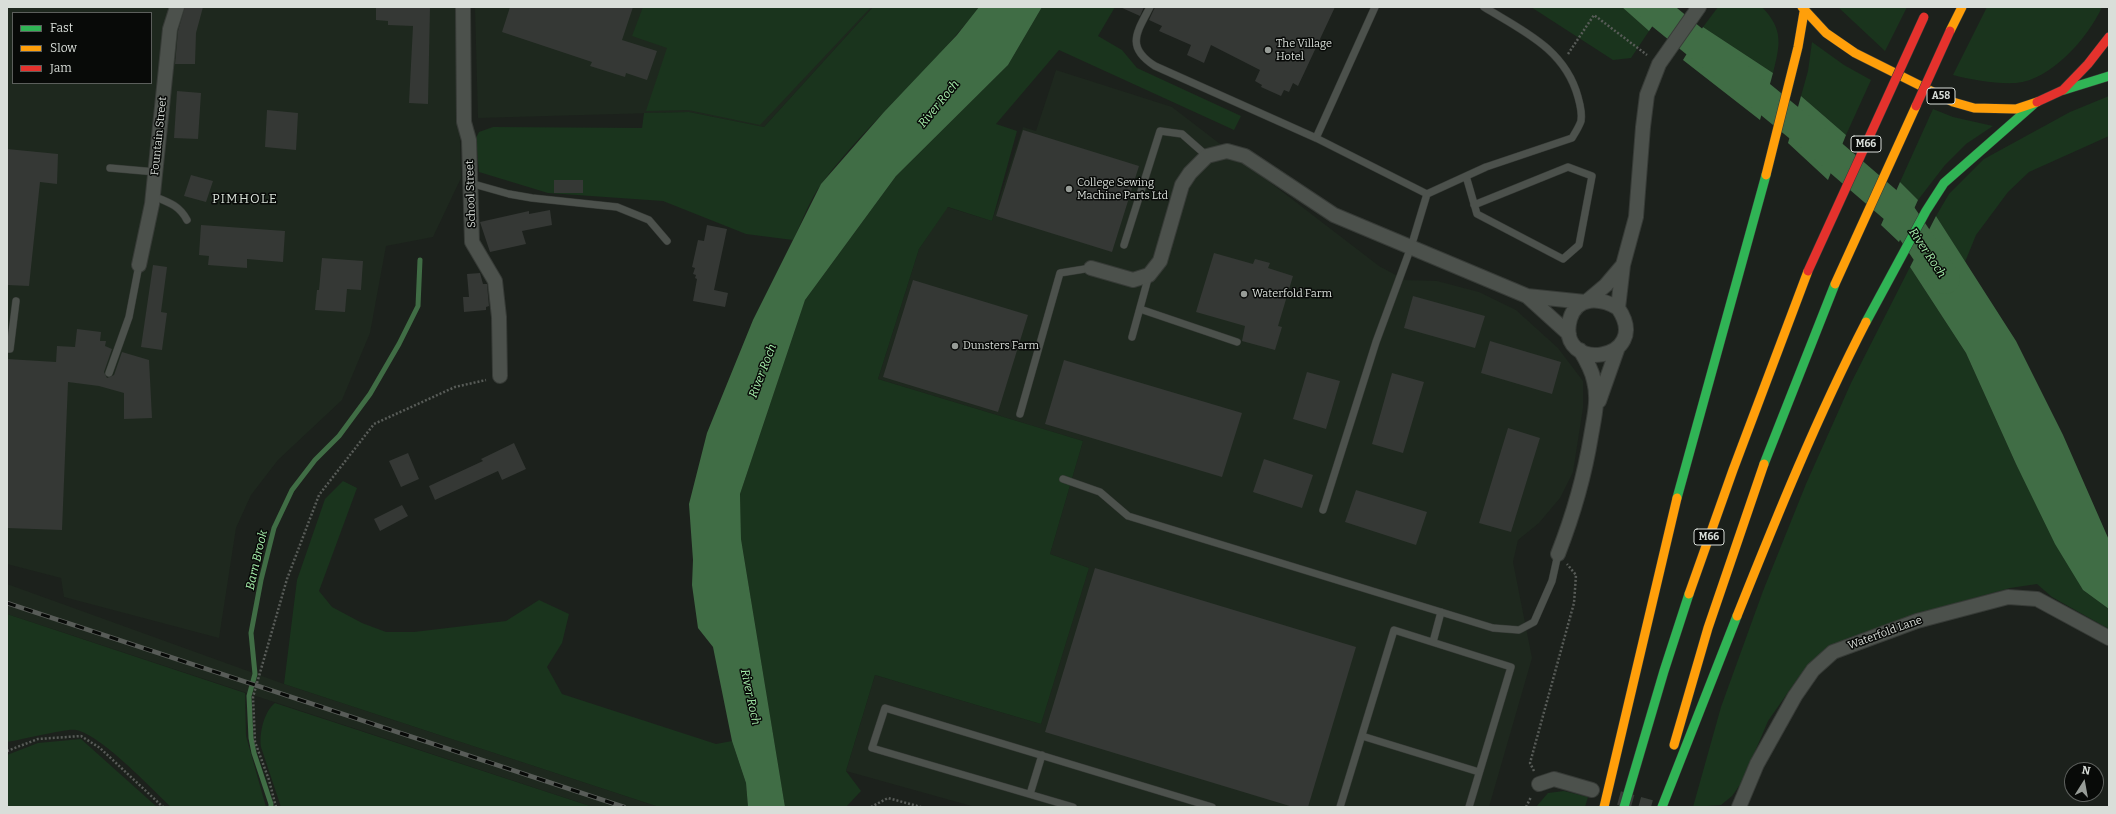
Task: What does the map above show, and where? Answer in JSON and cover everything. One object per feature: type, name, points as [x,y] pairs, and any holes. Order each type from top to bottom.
[{"type":"highway","name":"M66","points":[[1624,807],[1692,587],[1751,419],[1808,271],[1929,7]]},
{"type":"highway","name":"M66","points":[[1658,807],[1693,675],[1742,525],[1794,384],[1835,284],[1962,7]]},
{"type":"highway","points":[[1604,807],[1672,516],[1765,177],[1798,47],[1803,9]]},
{"type":"highway","name":"A58","points":[[1803,9],[1826,33],[1855,53],[1953,102],[1974,108],[1994,110],[2016,109],[2034,104],[2063,90],[2109,76]]},
{"type":"highway","name":"A58","points":[[2063,90],[2088,64],[2109,37]]},
{"type":"highway","points":[[1662,807],[1790,482],[1835,382],[1879,297],[1926,211],[1944,183],[2034,104]]},
{"type":"street","name":"Fountain Street","points":[[139,266],[153,196],[170,29],[177,7]]},
{"type":"street","name":"School Street","points":[[463,7],[464,122],[469,140],[472,242],[495,281],[499,317],[500,376]]},
{"type":"street","points":[[1618,308],[1623,264],[1636,217],[1642,127],[1648,95],[1659,64],[1699,7]]},
{"type":"street","points":[[1091,268],[1133,280],[1149,275],[1160,261],[1182,185],[1190,173],[1207,156],[1227,151],[1245,156],[1334,215],[1527,296],[1586,302],[1597,299],[1606,301],[1618,308],[1623,316],[1626,326],[1624,338],[1618,347],[1596,408],[1584,480],[1573,515],[1558,554]]},
{"type":"street","points":[[1569,334],[1571,315],[1577,307],[1586,302],[1606,285],[1623,264]]},
{"type":"street","points":[[1527,296],[1569,334],[1573,343],[1580,350],[1590,367],[1594,381],[1596,408]]},
{"type":"street","points":[[1580,350],[1592,356],[1602,356],[1611,353],[1618,347]]},
{"type":"street","name":"Waterfold Lane","points":[[1739,807],[1757,764],[1795,696],[1813,670],[1833,652],[1917,620],[2008,597],[2037,599],[2109,638]]},
{"type":"street","points":[[1540,784],[1554,779],[1592,790]]},
{"type":"lane","points":[[1150,7],[1136,36],[1136,46],[1145,60],[1155,66],[1316,138],[1427,194]]},
{"type":"lane","points":[[1316,138],[1375,7]]},
{"type":"lane","points":[[1323,510],[1376,342],[1427,194],[1486,167],[1572,138],[1581,121],[1580,102],[1575,84],[1562,63],[1542,42],[1484,7]]},
{"type":"lane","points":[[1124,245],[1160,131],[1182,134],[1207,156]]},
{"type":"lane","points":[[1466,176],[1474,205],[1477,214],[1563,259],[1579,245],[1592,176],[1568,167],[1474,205]]},
{"type":"lane","points":[[110,168],[156,172]]},
{"type":"lane","points":[[470,183],[524,196],[616,207],[649,220],[667,241]]},
{"type":"lane","points":[[153,196],[172,203],[182,210],[187,220]]},
{"type":"lane","points":[[109,373],[129,317],[139,266]]},
{"type":"lane","points":[[1020,414],[1060,273],[1091,268]]},
{"type":"lane","points":[[1132,337],[1149,275]]},
{"type":"lane","points":[[7,349],[10,349],[16,301]]},
{"type":"lane","points":[[1140,309],[1237,342]]},
{"type":"lane","points":[[1063,479],[1100,492],[1128,516],[1493,628],[1519,630],[1534,622],[1552,580],[1558,554]]},
{"type":"lane","points":[[1433,642],[1441,612]]},
{"type":"lane","points":[[1340,807],[1394,630],[1511,666],[1480,772],[1468,807]]},
{"type":"lane","points":[[1073,807],[872,748],[885,708],[1212,807]]},
{"type":"lane","points":[[1362,736],[1480,772]]},
{"type":"lane","points":[[1030,794],[1042,755]]},
{"type":"path","points":[[1562,63],[1594,15],[1659,64]]},
{"type":"path","points":[[276,807],[269,780],[255,742],[253,697],[287,579],[319,495],[374,424],[455,387],[500,376]]},
{"type":"path","points":[[1540,784],[1530,763],[1574,603],[1576,575],[1558,554]]},
{"type":"path","points":[[7,751],[38,739],[81,736],[100,748],[163,807]]},
{"type":"path","points":[[871,807],[888,798],[921,807]]},
{"type":"shaded area","points":[[7,7],[456,7],[461,178],[433,237],[386,246],[370,333],[342,400],[278,460],[251,495],[236,528],[219,638],[64,597],[61,578],[7,564]]},
{"type":"shaded area","points":[[475,7],[873,7],[764,127],[689,112],[478,118]]},
{"type":"shaded area","points":[[643,7],[871,7],[760,125],[688,110],[646,111],[667,48],[632,36]]},
{"type":"shaded area","points":[[873,7],[979,7],[941,52],[860,138],[822,183],[810,203],[793,240],[746,234],[663,201],[548,193],[479,172],[476,138],[479,132],[493,127],[642,128],[644,113],[689,112],[764,127]]},
{"type":"shaded area","points":[[1042,7],[1115,7],[1098,36],[1122,50],[1137,68],[1241,116],[1234,130],[1059,50],[996,124],[1017,131],[992,221],[948,207],[919,249],[878,379],[1083,441],[1050,554],[1089,568],[1041,724],[875,675],[846,771],[861,791],[846,807],[785,807],[741,539],[740,494],[805,300],[896,176],[1008,65]]},
{"type":"shaded area","points":[[1531,7],[1622,7],[1649,31],[1631,58],[1613,60]]},
{"type":"shaded area","points":[[1718,7],[1762,7],[1769,15],[1774,23],[1778,38],[1777,54],[1773,73],[1703,27]]},
{"type":"shaded area","points":[[1838,7],[1907,7],[1885,51]]},
{"type":"shaded area","points":[[1987,7],[2102,7],[2088,32],[2067,56],[2055,66],[2029,80],[2016,83],[2000,83],[1953,75]]},
{"type":"shaded area","points":[[1812,42],[1844,65],[1871,80],[1846,135],[1801,96],[1808,71]]},
{"type":"shaded area","points":[[1056,70],[1172,107],[1379,266],[1405,280],[1437,281],[1479,292],[1516,310],[1558,348],[1583,381],[1583,408],[1573,472],[1560,498],[1539,523],[1518,540],[1513,562],[1532,658],[1489,807],[975,807],[846,771],[875,675],[1041,724],[1089,568],[1050,554],[1083,441],[878,379],[919,249],[947,207],[992,221],[1023,127],[1036,131]]},
{"type":"shaded area","points":[[2109,96],[2109,136],[2029,172],[2008,192],[1976,235],[1965,262],[1936,216],[1949,194],[1984,159],[2070,112]]},
{"type":"shaded area","points":[[1933,109],[1953,117],[1993,126],[1966,144],[1945,165],[1918,200],[1900,182]]},
{"type":"shaded area","points":[[1910,267],[1966,353],[2016,464],[2083,590],[2109,609],[2109,629],[2052,597],[2037,584],[2010,588],[1927,611],[1819,657],[1798,678],[1768,721],[1742,782],[1732,796],[1721,805],[1693,807],[1721,707],[1763,591],[1806,484],[1851,383]]},
{"type":"shaded area","points":[[343,481],[357,488],[319,591],[332,607],[362,623],[386,632],[414,632],[506,621],[539,600],[569,614],[562,643],[547,667],[562,694],[716,744],[732,741],[746,783],[748,807],[659,807],[284,684],[297,580],[325,499]]},
{"type":"shaded area","points":[[7,584],[284,684],[659,807],[593,807],[7,614]]},
{"type":"shaded area","points":[[7,614],[245,693],[246,736],[266,807],[171,807],[125,763],[99,741],[76,730],[54,732],[7,742]]},
{"type":"shaded area","points":[[275,703],[593,807],[281,807],[261,747],[263,723],[268,711]]},
{"type":"shaded area","points":[[81,739],[157,807],[7,807],[7,755],[38,743]]},
{"type":"shaded area","points":[[1564,791],[1588,797],[1585,807],[1536,807],[1548,793]]},
{"type":"water","points":[[979,7],[1042,7],[1008,65],[896,176],[805,300],[740,494],[741,539],[785,807],[748,807],[746,783],[732,741],[713,647],[698,628],[692,585],[693,560],[689,504],[707,433],[753,320],[821,184],[884,112],[957,35]]},
{"type":"water","points":[[1622,7],[1666,7],[1649,31]]},
{"type":"water","points":[[1703,27],[1773,73],[1760,120],[1683,60]]},
{"type":"water","points":[[1801,96],[1846,135],[1828,180],[1788,143]]},
{"type":"water","points":[[1900,182],[1918,200],[1899,242],[1881,225]]},
{"type":"water","points":[[1936,216],[2016,341],[2063,435],[2109,540],[2109,609],[2083,590],[2055,544],[2016,464],[1966,353],[1910,267]]},
{"type":"building","points":[[185,7],[203,7],[196,33],[195,64],[175,64],[178,31]]},
{"type":"building","points":[[376,7],[430,7],[428,104],[409,103],[413,26],[388,25],[388,21],[376,20]]},
{"type":"building","points":[[510,7],[633,7],[622,40],[657,51],[647,80],[626,73],[625,77],[590,66],[592,62],[502,32]]},
{"type":"building","points":[[1120,7],[1144,7],[1140,16]]},
{"type":"building","name":"The Village Hotel","points":[[1155,7],[1335,7],[1298,86],[1293,83],[1289,92],[1284,90],[1281,96],[1261,87],[1262,85],[1255,81],[1260,70],[1211,45],[1204,63],[1187,55],[1191,45],[1159,31],[1162,26],[1149,20]]},
{"type":"building","points":[[177,91],[201,93],[198,139],[174,138]]},
{"type":"building","points":[[267,110],[298,113],[296,150],[265,147]]},
{"type":"building","points":[[1023,130],[1139,166],[1112,252],[996,216]]},
{"type":"building","points":[[7,149],[58,154],[57,184],[40,182],[29,286],[7,285]]},
{"type":"building","points":[[191,175],[213,181],[206,202],[184,196]]},
{"type":"building","points":[[554,180],[583,180],[583,193],[554,193]]},
{"type":"building","points":[[550,210],[552,225],[522,231],[526,244],[490,252],[480,222],[529,211],[529,214]]},
{"type":"building","points":[[201,225],[285,231],[283,262],[247,259],[247,268],[208,265],[209,256],[199,255]]},
{"type":"building","points":[[707,225],[727,229],[714,290],[728,293],[725,307],[693,301],[697,279],[695,278],[696,275],[693,274],[695,268],[692,267],[698,240],[704,241]]},
{"type":"building","name":"Waterfold Farm","points":[[1214,253],[1253,264],[1255,259],[1270,263],[1268,268],[1293,276],[1278,326],[1282,327],[1275,350],[1242,341],[1245,326],[1196,312]]},
{"type":"building","points":[[322,258],[363,261],[361,290],[347,289],[345,312],[315,310],[317,290],[319,290]]},
{"type":"building","points":[[153,265],[167,267],[161,312],[167,313],[162,350],[141,347]]},
{"type":"building","points":[[480,273],[483,284],[487,284],[489,306],[486,307],[486,310],[464,312],[463,297],[469,297],[467,274]]},
{"type":"building","points":[[913,280],[1028,315],[998,412],[883,377]]},
{"type":"building","points":[[1413,296],[1485,316],[1475,348],[1404,328]]},
{"type":"building","points":[[77,329],[101,332],[100,341],[106,341],[105,346],[112,349],[104,372],[107,378],[114,375],[122,352],[149,360],[152,418],[124,419],[124,393],[99,386],[68,382],[62,530],[7,528],[7,359],[56,362],[57,346],[75,347]]},
{"type":"building","points":[[1490,341],[1561,362],[1552,394],[1481,373]]},
{"type":"building","points":[[1064,360],[1242,413],[1222,477],[1045,424]]},
{"type":"building","points":[[1307,372],[1340,381],[1326,429],[1293,419]]},
{"type":"building","points":[[1392,373],[1424,382],[1403,453],[1372,444]]},
{"type":"building","points":[[1508,428],[1540,438],[1511,532],[1479,523]]},
{"type":"building","points":[[514,443],[526,469],[502,480],[498,471],[435,500],[429,486],[483,461],[481,459]]},
{"type":"building","points":[[408,453],[419,479],[401,487],[389,461]]},
{"type":"building","points":[[1264,459],[1313,475],[1302,508],[1253,492]]},
{"type":"building","points":[[1356,490],[1427,512],[1416,545],[1345,522]]},
{"type":"building","points":[[402,505],[408,516],[380,531],[374,519]]},
{"type":"building","points":[[1095,568],[1356,647],[1308,807],[1293,807],[1045,732]]},
{"type":"waterway","name":"River Roch","points":[[1652,7],[1815,140],[1900,213],[1945,279]]},
{"type":"waterway","name":"Barn Brook","points":[[271,807],[254,753],[251,738],[249,696],[255,674],[251,633],[261,580],[274,528],[292,490],[315,460],[339,436],[370,394],[399,344],[418,306],[420,260]]},
{"type":"tunnel","points":[[1619,798],[1651,807]]},
{"type":"railway","points":[[7,603],[624,807]]},
{"type":"traffic: fast","points":[[2064,90],[2109,76]]},
{"type":"traffic: fast","points":[[1866,322],[1926,211],[1944,183],[2034,104]]},
{"type":"traffic: fast","points":[[1677,498],[1766,175]]},
{"type":"traffic: fast","points":[[1764,464],[1835,284]]},
{"type":"traffic: fast","points":[[1624,807],[1664,671],[1689,594]]},
{"type":"traffic: fast","points":[[1662,807],[1737,616]]},
{"type":"traffic: slow","points":[[1802,7],[1826,33],[1855,53],[1953,102],[1974,108],[2016,109],[2037,102]]},
{"type":"traffic: slow","points":[[1950,31],[1962,7]]},
{"type":"traffic: slow","points":[[1766,175],[1798,47],[1804,12]]},
{"type":"traffic: slow","points":[[1835,284],[1916,106]]},
{"type":"traffic: slow","points":[[1689,594],[1733,470],[1808,271]]},
{"type":"traffic: slow","points":[[1737,616],[1782,504],[1814,430],[1866,322]]},
{"type":"traffic: slow","points":[[1674,745],[1708,628],[1764,464]]},
{"type":"traffic: slow","points":[[1604,807],[1677,498]]},
{"type":"traffic: jam","points":[[1808,271],[1924,17]]},
{"type":"traffic: jam","points":[[1916,106],[1950,31]]},
{"type":"traffic: jam","points":[[2037,102],[2063,90],[2088,64],[2109,37]]},
{"type":"place","name":"The Village Hotel","points":[[1268,50]]},
{"type":"place","name":"College Sewing Machine Parts Ltd","points":[[1069,189]]},
{"type":"place","name":"Waterfold Farm","points":[[1244,294]]},
{"type":"place","name":"Dunsters Farm","points":[[955,346]]},
{"type":"district","name":"PIMHOLE","points":[[245,199]]}]
